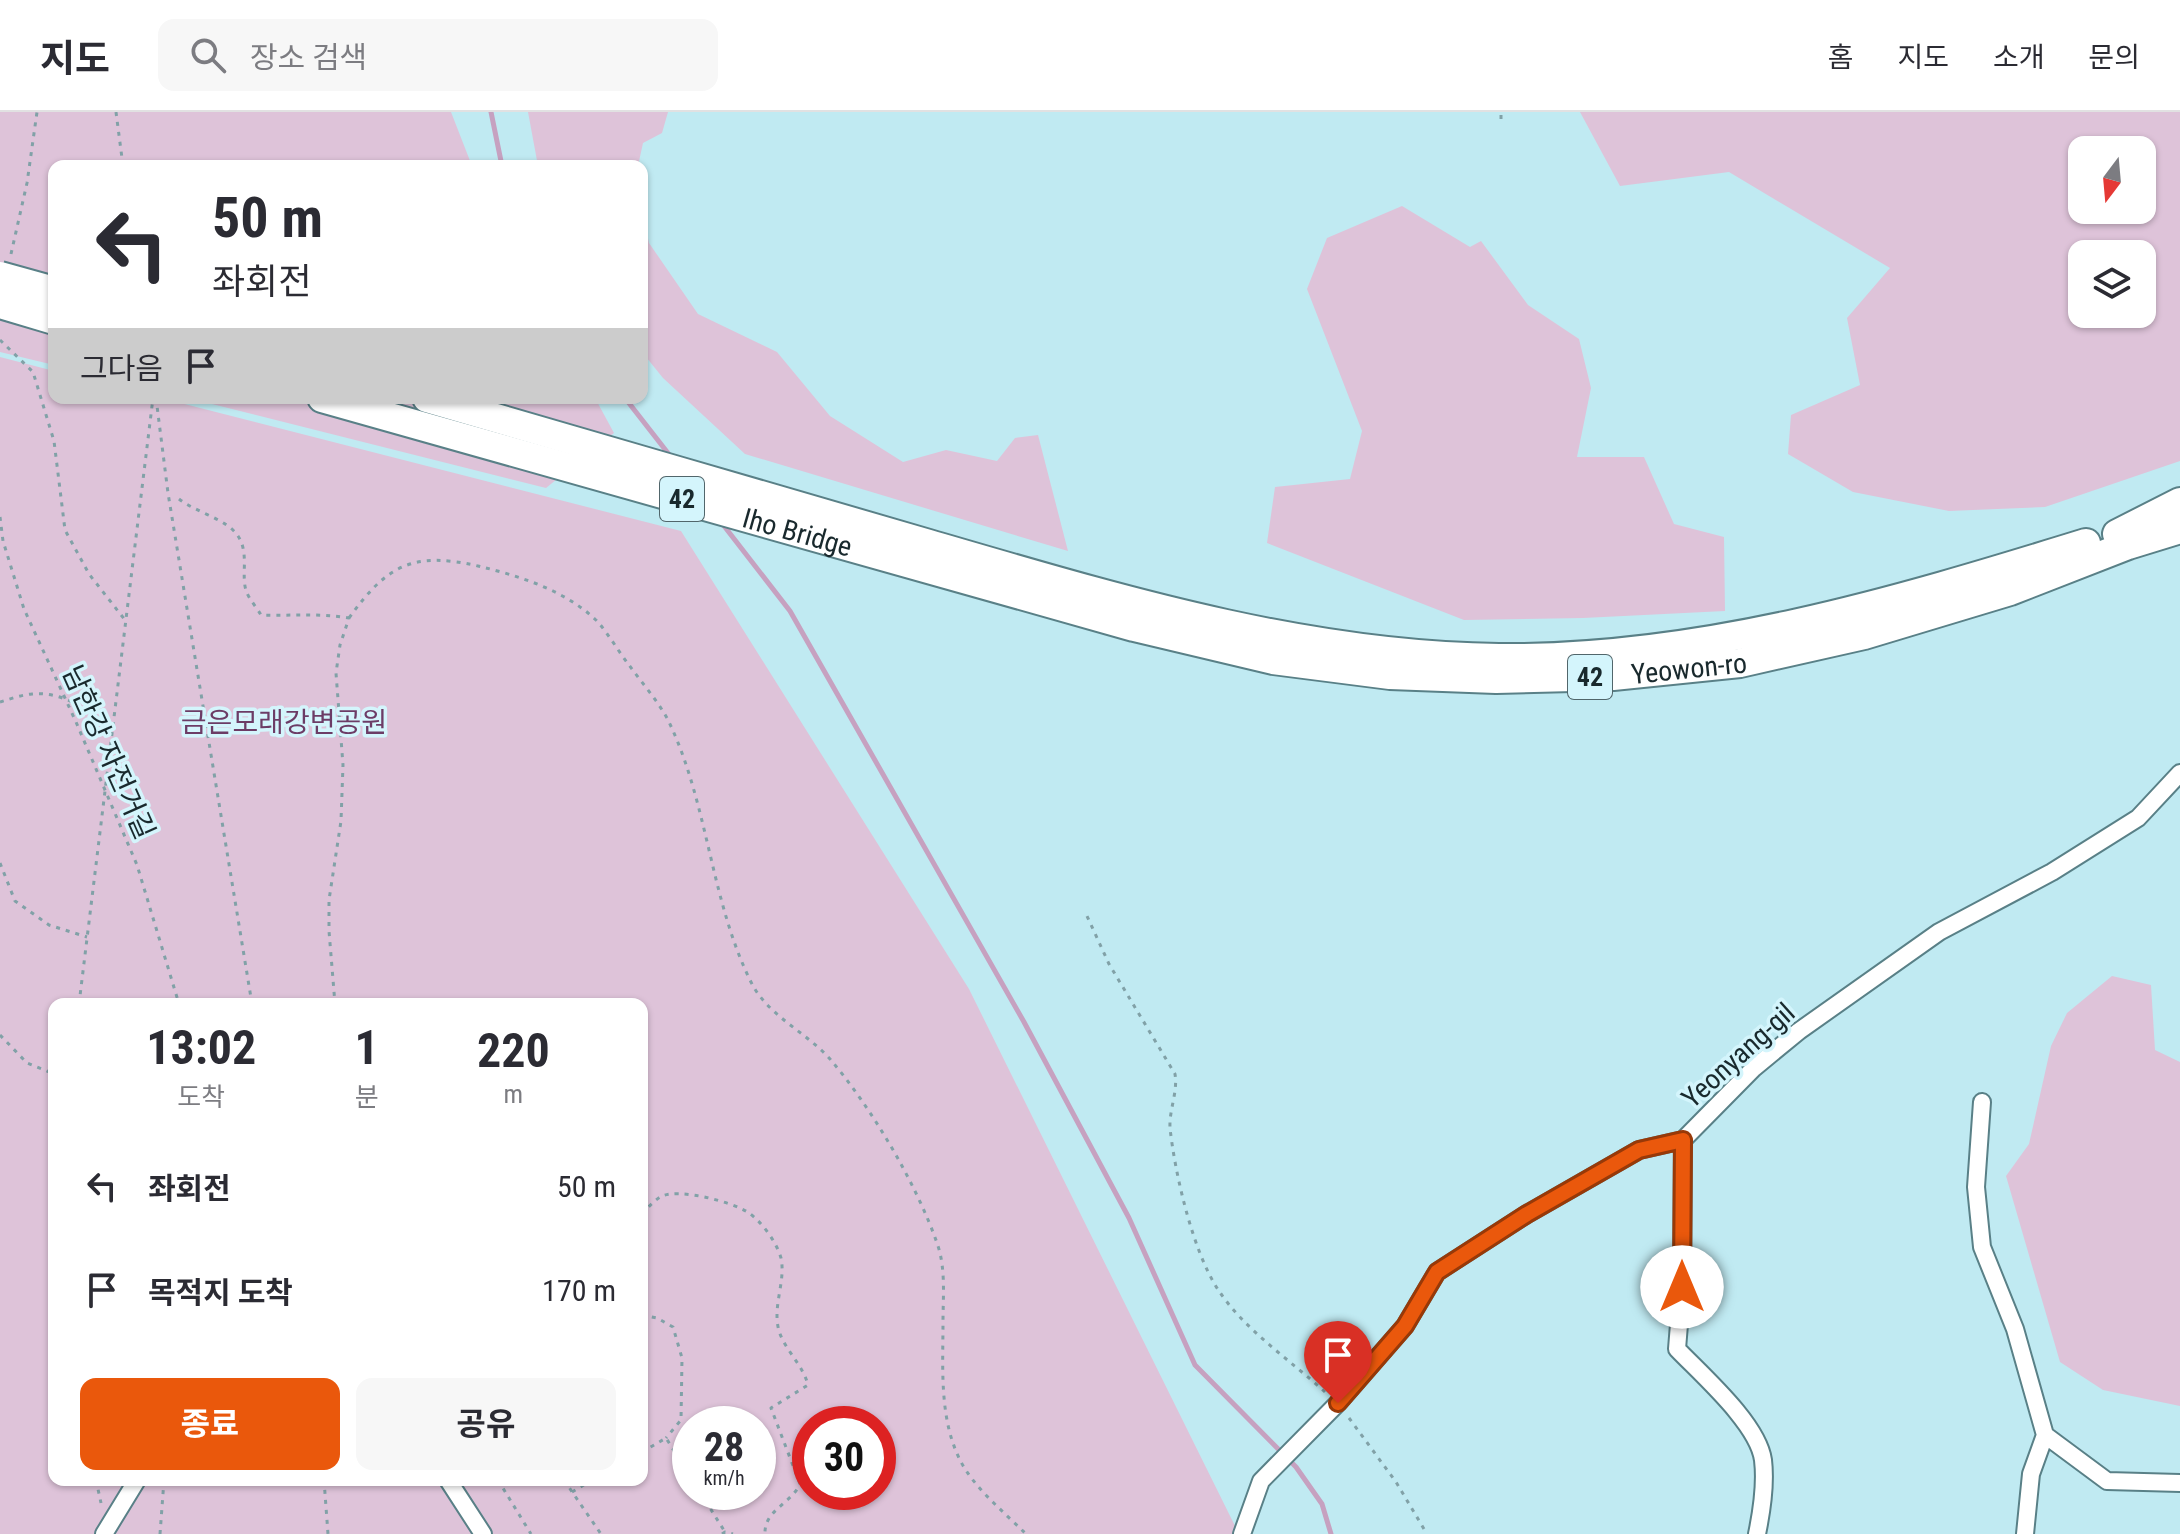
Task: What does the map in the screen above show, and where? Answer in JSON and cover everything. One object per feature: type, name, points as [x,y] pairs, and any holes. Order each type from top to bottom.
[{"type":"highway","points":[[5,269],[48,288]]},
{"type":"highway","points":[[0,304],[48,318]]},
{"type":"highway","name":"Iho Bridge","points":[[345,404],[1046,590]]},
{"type":"highway","name":"Iho Bridge","points":[[446,404],[1046,590]]},
{"type":"highway","points":[[2122,539],[2180,502]]},
{"type":"highway","name":"Yeowon-ro","points":[[1046,590],[1134,627],[1273,660],[1390,675],[1496,679],[1613,676],[1740,663],[1864,635],[2010,591],[2180,511]]},
{"type":"highway","name":"Yeowon-ro","points":[[2122,539],[2180,529]]},
{"type":"highway","points":[[2122,539],[2180,535]]},
{"type":"street","name":"Yeonyang-gil","points":[[1757,1534],[1763,1503],[1763,1458],[1743,1418],[1677,1349],[1682,1287],[1683,1140],[1754,1068],[1799,1031],[1939,932],[2052,872],[2138,818],[2180,773]]},
{"type":"street","points":[[1982,1102],[1976,1187],[1982,1247],[2015,1329],[2045,1435],[2031,1474],[2025,1534]]},
{"type":"street","points":[[1242,1534],[1261,1481],[1332,1409],[1405,1326],[1437,1272],[1527,1214],[1639,1150],[1683,1140]]},
{"type":"street","points":[[2045,1435],[2107,1481],[2180,1483]]},
{"type":"street","points":[[104,1534],[133,1486]]},
{"type":"street","points":[[452,1486],[483,1534]]},
{"type":"path","points":[[5,269],[27,183],[37,112]]},
{"type":"path","points":[[116,112],[122,160]]},
{"type":"path","points":[[1501,112],[1501,119]]},
{"type":"path","points":[[0,340],[33,372],[54,441],[65,530],[89,574],[126,621]]},
{"type":"path","points":[[80,998],[153,404]]},
{"type":"path","points":[[155,404],[251,998]]},
{"type":"path","points":[[179,499],[215,518],[238,536],[246,561],[245,591],[261,615],[320,613],[349,618]]},
{"type":"path","name":"남한강 자전거길","points":[[0,517],[3,541],[24,609],[137,865],[177,998]]},
{"type":"path","points":[[335,998],[329,900],[341,821],[343,765],[336,673],[340,645],[349,618],[373,586],[397,569],[421,561],[448,559],[535,583],[575,604],[598,622],[667,717],[698,805],[727,922],[752,985],[763,1001],[828,1056],[847,1081],[896,1158],[924,1213],[938,1245],[943,1274],[943,1370],[946,1417],[952,1441],[961,1462],[976,1483],[1026,1534]]},
{"type":"path","points":[[0,702],[33,693],[64,698],[93,713],[113,729]]},
{"type":"path","points":[[0,863],[15,901],[49,925],[87,937]]},
{"type":"path","points":[[1087,916],[1109,964],[1175,1074],[1177,1083],[1170,1125],[1182,1190],[1205,1264],[1219,1292],[1332,1409],[1396,1482],[1427,1534]]},
{"type":"path","points":[[0,1035],[27,1063],[48,1072]]},
{"type":"path","points":[[648,1208],[662,1195],[678,1194],[721,1201],[749,1213],[776,1245],[782,1260],[775,1315],[781,1336],[806,1376],[808,1385],[771,1408],[800,1484],[797,1491],[767,1518],[765,1534]]},
{"type":"path","points":[[648,1316],[673,1327],[682,1358],[681,1420],[666,1438],[648,1448]]},
{"type":"path","points":[[666,1438],[672,1448]]},
{"type":"path","points":[[160,1534],[164,1486]]},
{"type":"path","points":[[324,1486],[328,1534]]},
{"type":"path","points":[[502,1486],[531,1534]]},
{"type":"path","points":[[568,1486],[601,1534]]},
{"type":"path","points":[[572,1492],[582,1486]]},
{"type":"path","points":[[710,1510],[723,1533],[733,1534]]},
{"type":"green space","points":[[0,112],[451,112],[470,160],[48,160],[48,364],[0,352]]},
{"type":"green space","points":[[528,112],[668,112],[662,133],[643,143],[639,160],[537,160]]},
{"type":"green space","points":[[1580,112],[2180,112],[2180,461],[2045,507],[1949,511],[1853,492],[1788,454],[1791,415],[1860,385],[1847,318],[1890,268],[1729,172],[1620,186]]},
{"type":"green space","points":[[1402,206],[1470,247],[1481,241],[1528,305],[1579,339],[1591,388],[1577,457],[1644,457],[1674,524],[1724,537],[1725,611],[1464,620],[1267,543],[1275,487],[1350,479],[1362,431],[1307,289],[1327,238]]},
{"type":"green space","points":[[648,238],[698,314],[777,352],[830,416],[903,462],[946,450],[997,461],[1015,438],[1038,435],[1068,551],[745,454],[663,378],[648,359]]},
{"type":"green space","name":"금은모래강변공원","points":[[0,357],[48,369],[48,404],[184,404],[681,531],[969,989],[1239,1534],[0,1534]]},
{"type":"green space","points":[[212,404],[598,404],[614,433],[546,488]]},
{"type":"green space","points":[[2112,976],[2151,985],[2155,1050],[2180,1062],[2180,1406],[2103,1390],[2060,1362],[2006,1176],[2029,1144],[2051,1046],[2067,1013]]},
{"type":"waterway","points":[[491,112],[501,160]]},
{"type":"waterway","points":[[630,404],[671,457]]},
{"type":"waterway","points":[[721,522],[790,611],[1024,1022],[1129,1218],[1195,1365],[1296,1467],[1322,1504],[1331,1534]]},
{"type":"route","points":[[1338,1403],[1405,1326],[1437,1272],[1527,1214],[1639,1150],[1683,1140],[1682,1287]]}]
